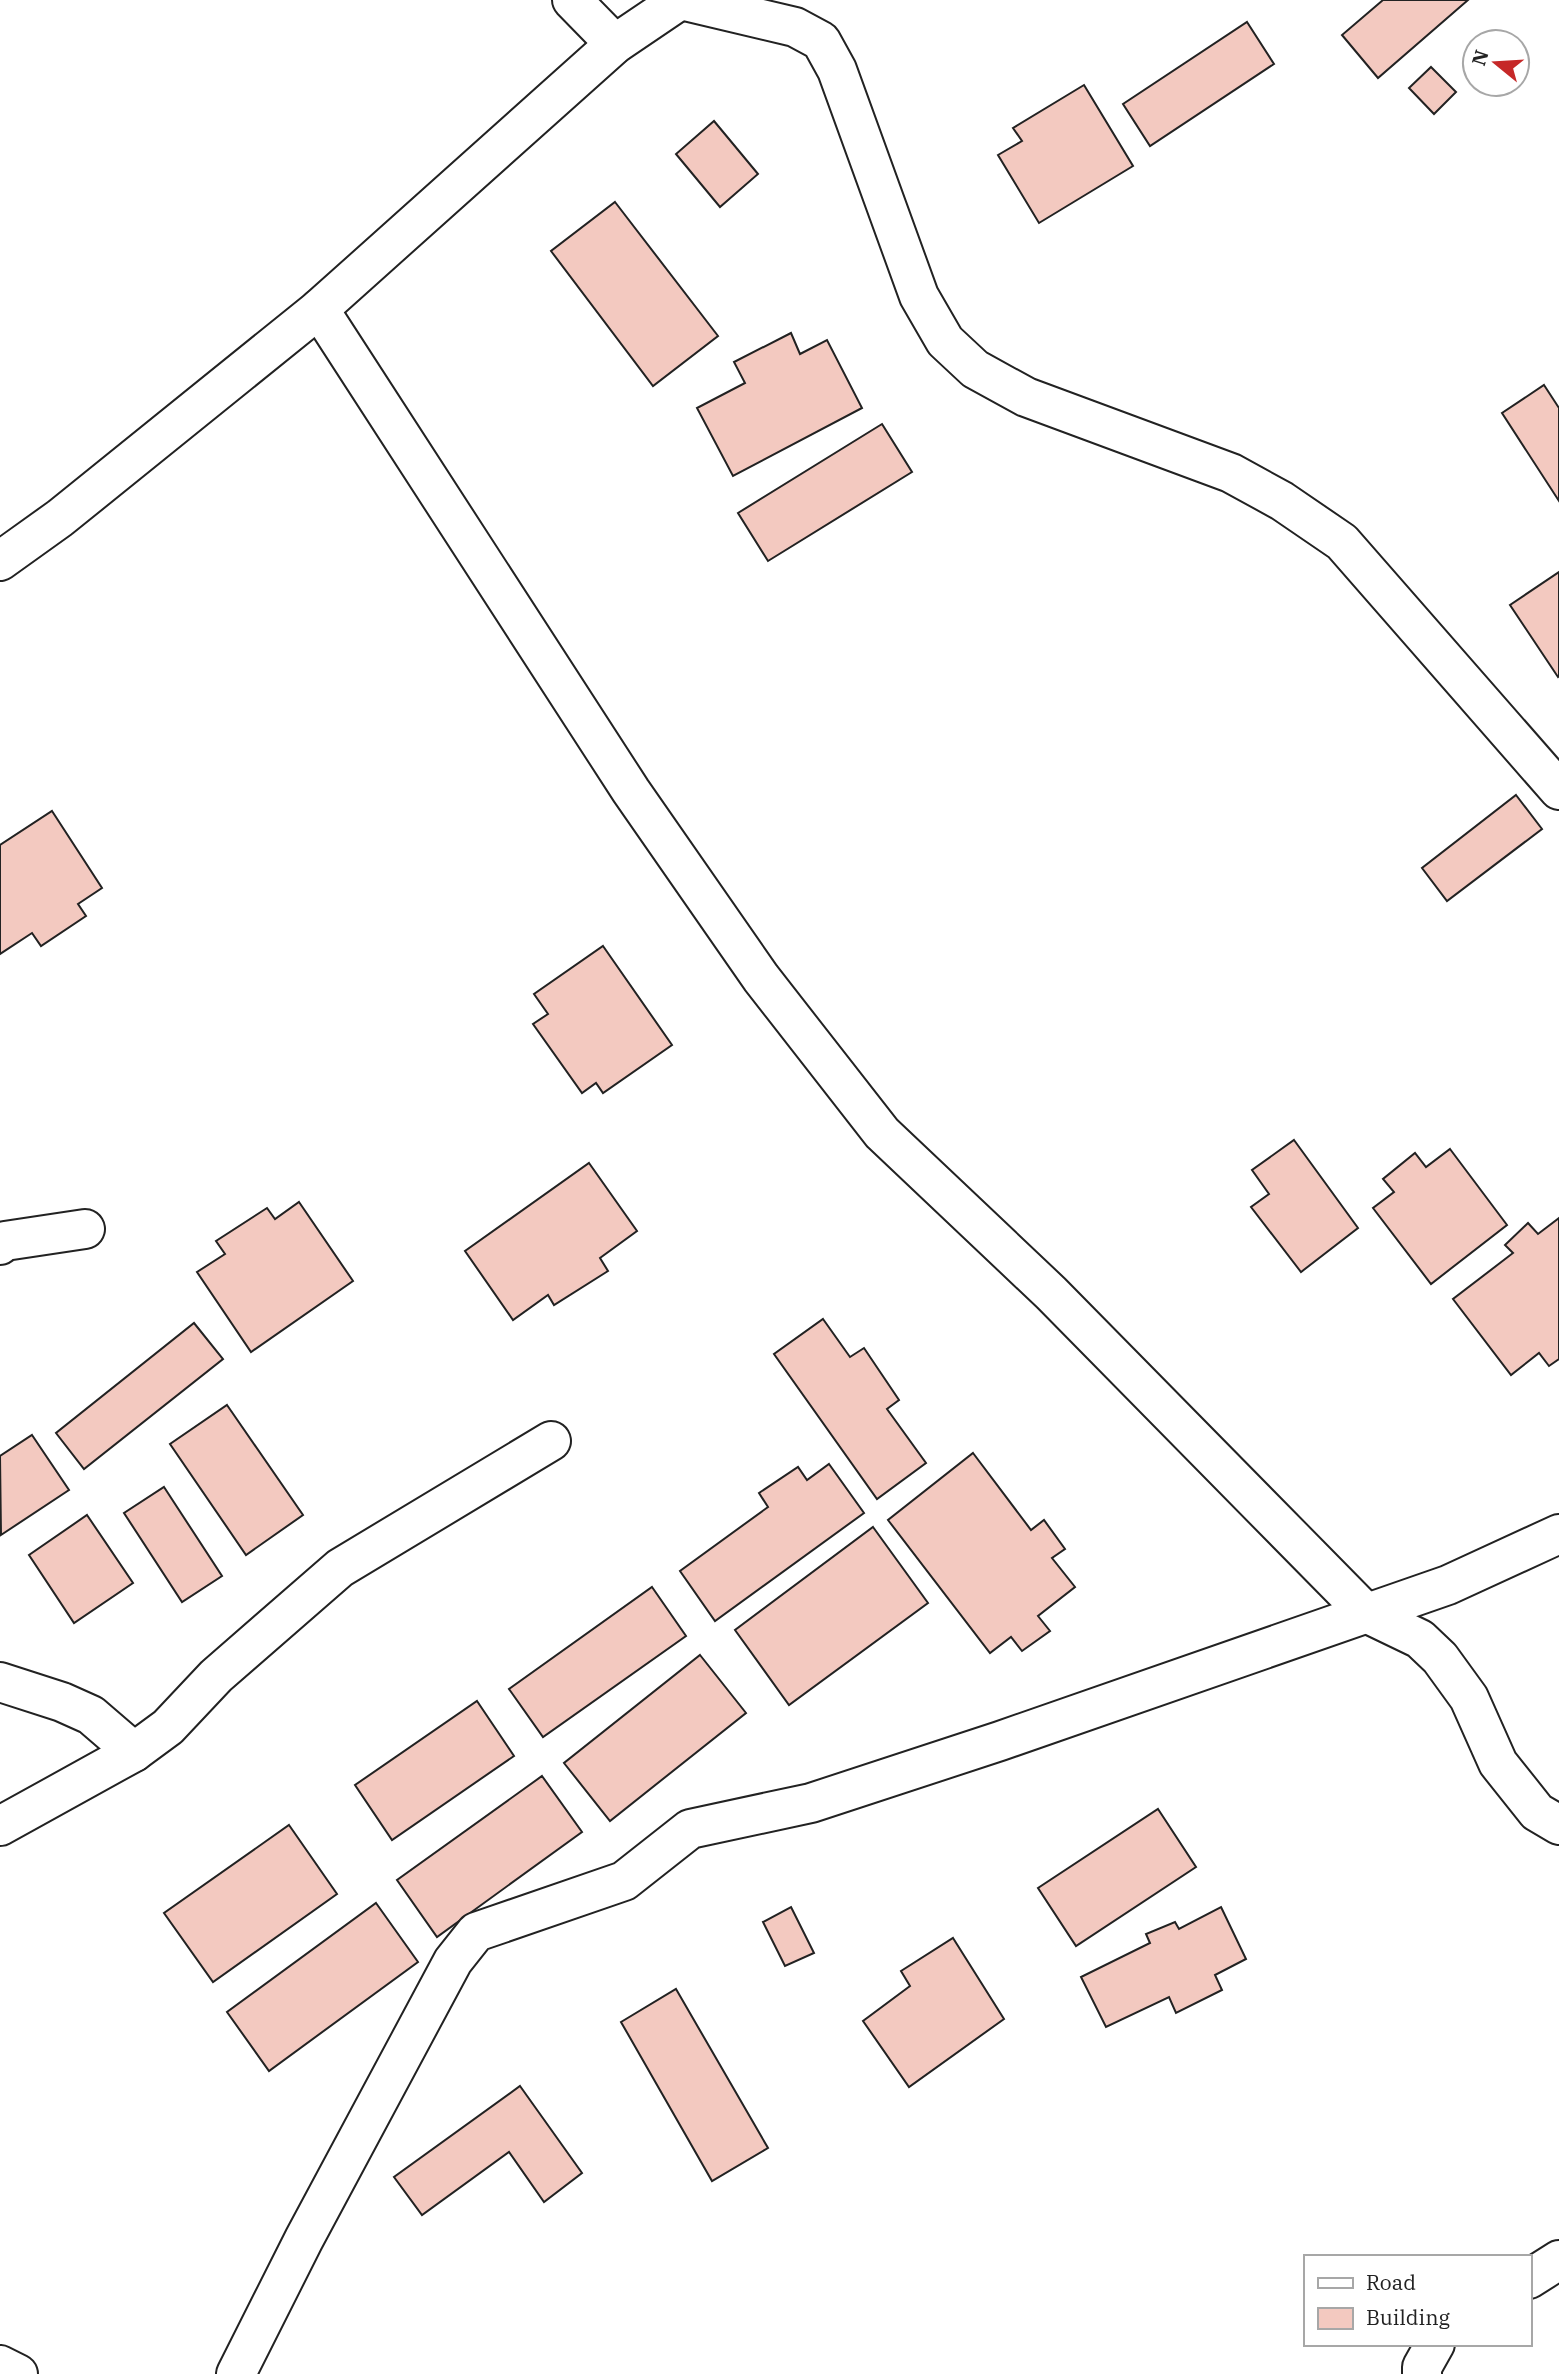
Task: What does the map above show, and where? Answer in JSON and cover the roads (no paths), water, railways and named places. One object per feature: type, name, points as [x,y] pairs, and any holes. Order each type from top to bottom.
[{"type":"street","points":[[572,0],[615,44]]},
{"type":"street","points":[[0,561],[60,518],[319,309],[615,44],[680,0],[795,27],[821,41],[837,70],[919,296],[945,341],[975,369],[1026,397],[1231,473],[1282,501],[1342,542],[1559,790]]},
{"type":"street","points":[[319,309],[639,802],[761,978],[882,1133],[1051,1293],[1366,1613],[1420,1639],[1440,1658],[1469,1698],[1498,1763],[1537,1812],[1559,1825]]},
{"type":"street","points":[[0,1245],[5,1241],[85,1229]]},
{"type":"street","points":[[0,1826],[134,1752],[168,1727],[216,1676],[340,1568],[551,1441]]},
{"type":"street","points":[[236,2374],[304,2239],[453,1961],[477,1932],[624,1881],[690,1829],[811,1803],[1000,1741],[1448,1585],[1559,1534]]},
{"type":"street","points":[[0,1682],[62,1702],[91,1715],[134,1752]]},
{"type":"street","points":[[1531,2277],[1559,2260]]},
{"type":"street","points":[[1422,2374],[1422,2367],[1434,2346]]},
{"type":"street","points":[[0,2365],[18,2374]]}]
